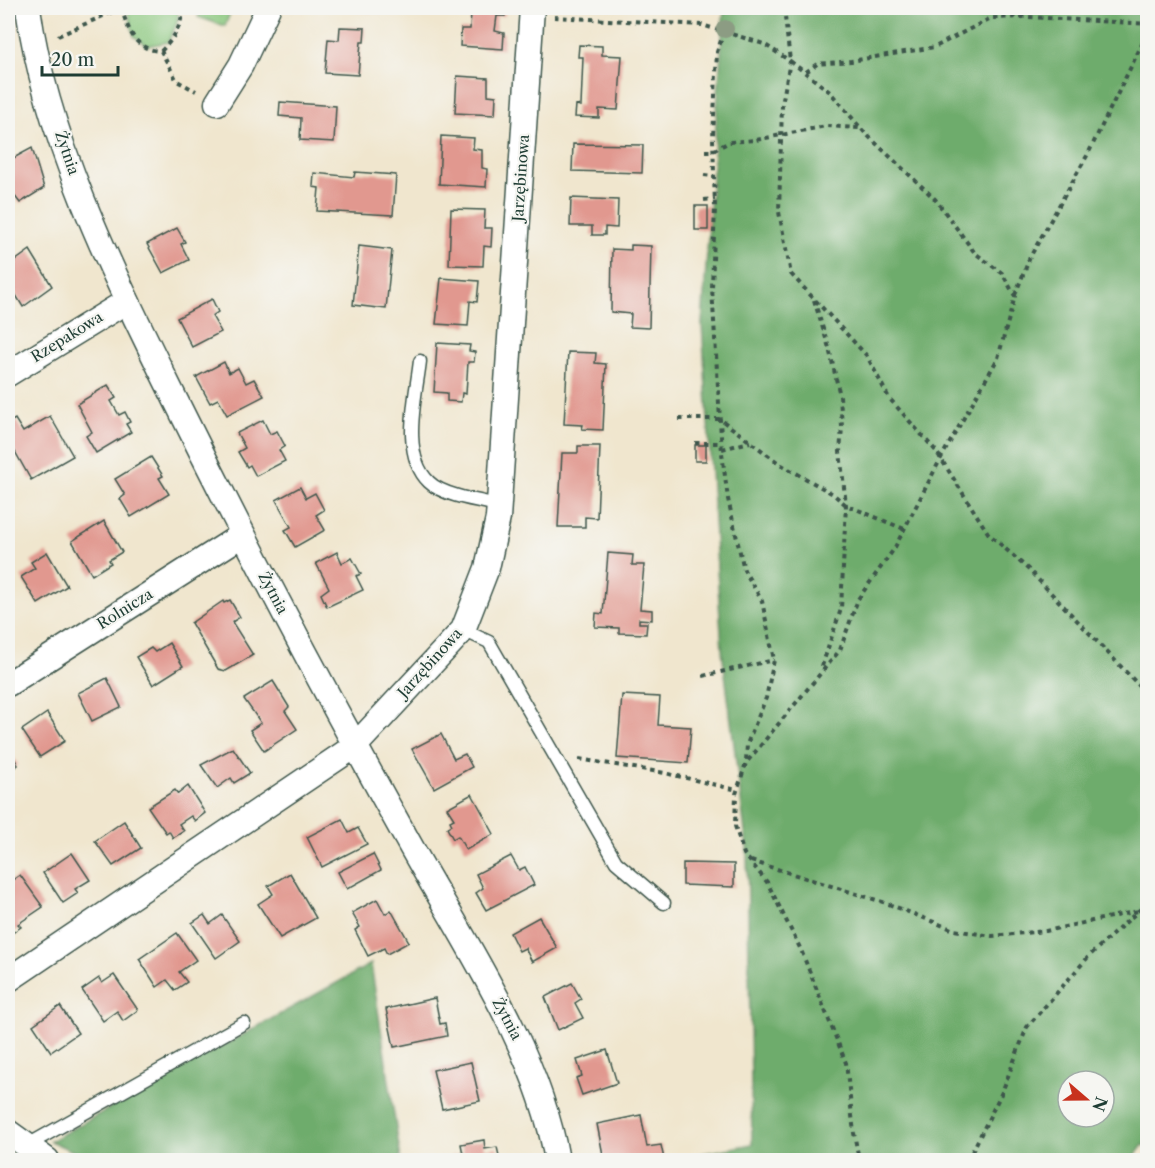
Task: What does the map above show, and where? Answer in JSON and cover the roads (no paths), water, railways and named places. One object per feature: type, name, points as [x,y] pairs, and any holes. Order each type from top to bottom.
[{"type":"street","name":"Żytnia","points":[[28,8],[34,47],[47,97],[89,215],[127,301],[242,535],[355,746],[516,1036],[540,1089],[551,1126],[557,1161]]},
{"type":"street","points":[[217,104],[241,65],[268,8]]},
{"type":"street","name":"Jarzębinowa","points":[[8,980],[355,746],[463,630],[487,568],[499,505],[532,12]]},
{"type":"street","name":"Rzepakowa","points":[[8,374],[127,301]]},
{"type":"street","name":"Rolnicza","points":[[8,684],[242,535]]},
{"type":"street","points":[[16,1139],[46,1161]]},
{"type":"lane","points":[[420,361],[413,427],[415,461],[430,483],[459,496],[499,505]]},
{"type":"lane","points":[[463,630],[489,642],[616,862],[664,903]]},
{"type":"lane","points":[[16,1139],[244,1023]]}]
